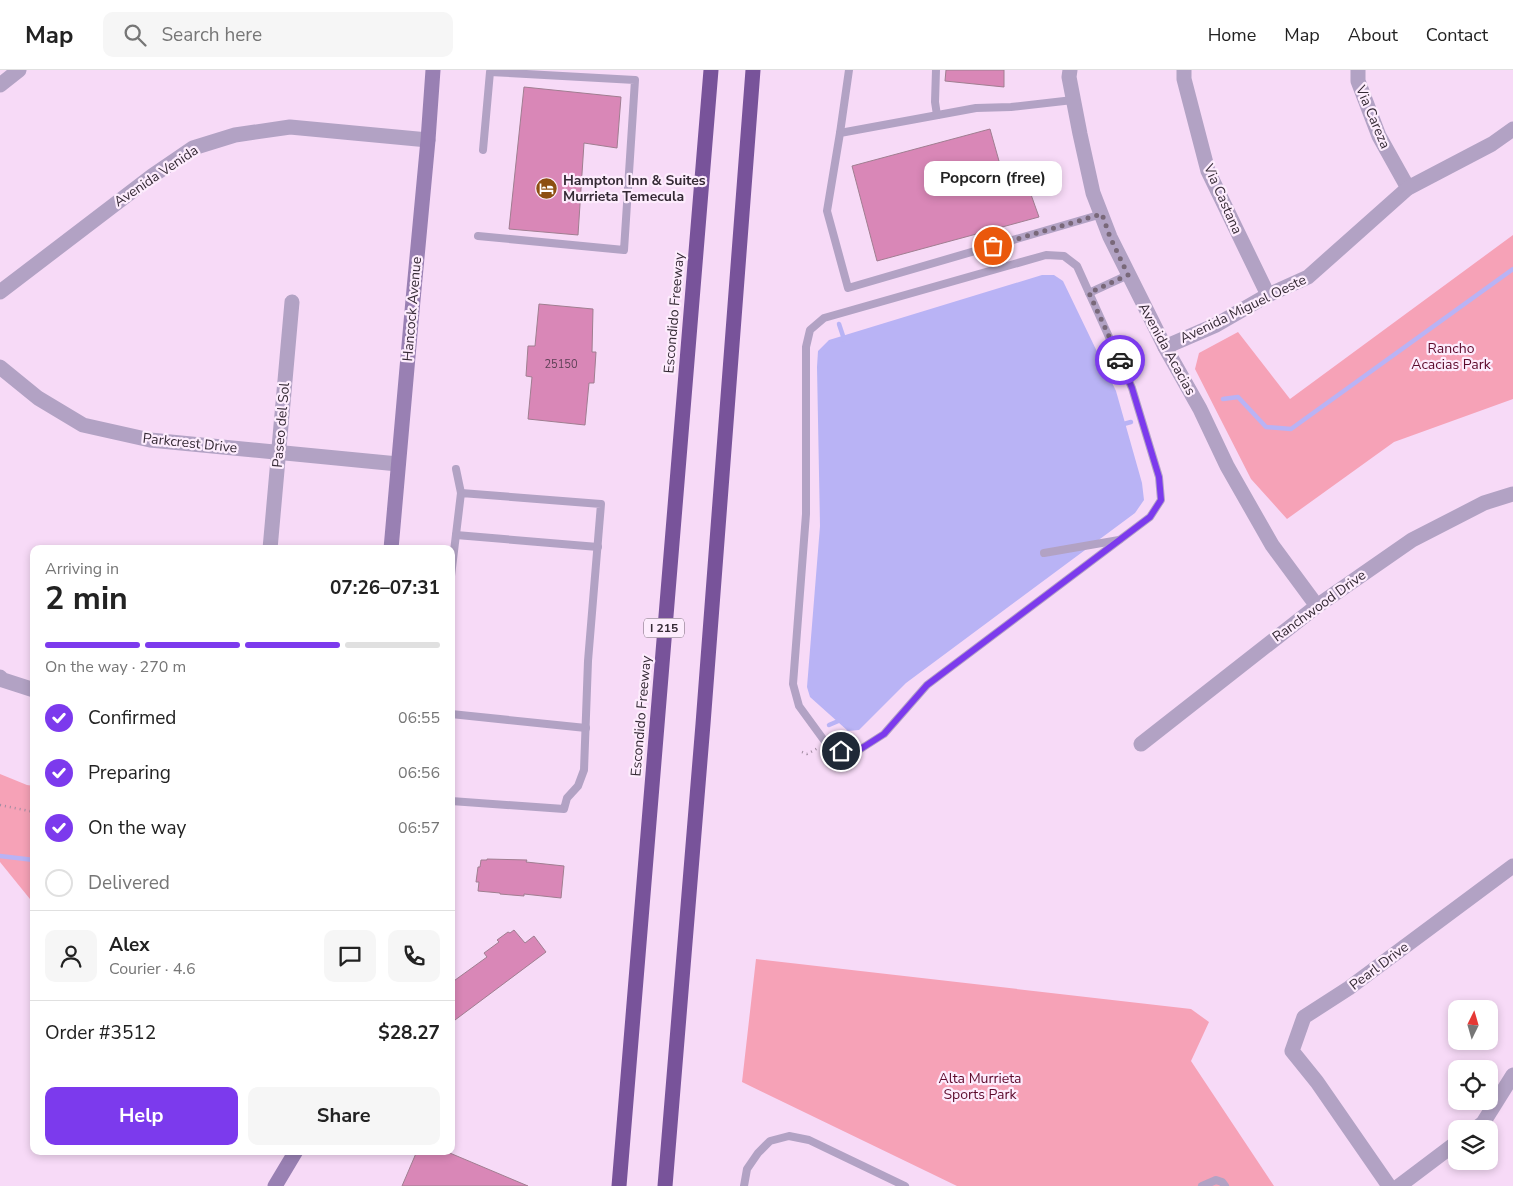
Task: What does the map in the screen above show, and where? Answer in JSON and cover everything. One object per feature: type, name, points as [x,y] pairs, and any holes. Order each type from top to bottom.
[{"type":"highway","name":"Escondido Freeway","points":[[618,1186],[711,70]]},
{"type":"highway","points":[[665,1186],[703,724],[753,70]]},
{"type":"main road","name":"Hancock Avenue","points":[[392,545],[433,70]]},
{"type":"main road","points":[[275,1186],[294,1155]]},
{"type":"street","points":[[0,84],[19,70]]},
{"type":"street","name":"Avenida Acacias","points":[[1070,70],[1080,134],[1093,193],[1110,237],[1165,347],[1200,408],[1227,466],[1272,545],[1317,606]]},
{"type":"street","name":"Via Castana","points":[[1184,70],[1184,79],[1208,172],[1268,295]]},
{"type":"street","name":"Via Careza","points":[[1358,70],[1358,81],[1378,136],[1408,188]]},
{"type":"street","name":"Avenida Venida","points":[[0,292],[152,176],[193,148],[235,135],[290,127],[428,140]]},
{"type":"street","name":"Avenida Miguel Oeste","points":[[1165,347],[1216,325],[1268,295],[1308,277],[1408,188],[1492,144],[1513,129]]},
{"type":"street","name":"Paseo del Sol","points":[[270,545],[292,302]]},
{"type":"street","name":"Parkcrest Drive","points":[[0,367],[38,398],[83,425],[150,440],[398,464]]},
{"type":"street","name":"Ranchwood Drive","points":[[1140,744],[1317,606],[1412,540],[1484,503],[1513,494]]},
{"type":"street","points":[[0,677],[3,680],[30,689]]},
{"type":"street","name":"Pearl Drive","points":[[1389,1186],[1292,1051],[1304,1017],[1349,988],[1513,866]]},
{"type":"street","points":[[1485,1120],[1513,1075]]},
{"type":"street","points":[[1399,1186],[1448,1149]]},
{"type":"lane","points":[[849,70],[827,211],[848,288],[1102,214]]},
{"type":"lane","points":[[936,70],[935,102],[937,115]]},
{"type":"lane","points":[[478,236],[624,250],[635,80],[490,72],[483,150]]},
{"type":"lane","points":[[840,133],[976,108],[1011,107],[1074,100]]},
{"type":"lane","points":[[1046,255],[1064,256],[1077,266],[1089,293],[1132,388],[1159,477],[1161,500],[1150,517],[1121,540],[927,685],[884,734],[859,750],[841,751],[826,743],[799,706],[793,684],[806,514],[806,347],[810,330],[824,318],[1046,255]]},
{"type":"lane","points":[[1089,293],[1128,275]]},
{"type":"lane","points":[[455,545],[461,493],[456,469]]},
{"type":"lane","points":[[455,801],[564,809],[566,798],[578,786],[584,770],[588,661],[601,504],[461,493]]},
{"type":"lane","points":[[456,535],[598,547]]},
{"type":"lane","points":[[1044,553],[1121,540]]},
{"type":"lane","points":[[455,714],[586,728]]},
{"type":"lane","points":[[744,1186],[747,1169],[758,1153],[770,1141],[789,1136],[809,1140],[905,1186]]},
{"type":"lane","points":[[1202,1186],[1216,1180],[1222,1182],[1225,1186]]},
{"type":"path","points":[[802,752],[807,754],[826,743]]},
{"type":"path","points":[[0,805],[30,811]]},
{"type":"green space","name":"Rancho Acacias Park","points":[[1513,235],[1513,399],[1394,442],[1287,519],[1251,479],[1195,369],[1199,353],[1238,332],[1290,399]]},
{"type":"green space","points":[[0,774],[30,785],[30,899],[0,862]]},
{"type":"green space","name":"Alta Murrieta Sports Park","points":[[756,959],[1191,1009],[1209,1022],[1191,1061],[1274,1186],[957,1186],[742,1082]]},
{"type":"shaded area","points":[[1042,275],[1054,275],[1063,281],[1116,391],[1142,483],[1144,500],[1135,513],[906,683],[859,730],[848,731],[810,697],[807,687],[820,526],[818,351],[829,340]]},
{"type":"building","points":[[946,70],[1004,70],[1004,87],[945,81]]},
{"type":"building","name":"Hampton Inn & Suites Murrieta Temecula","points":[[524,87],[621,97],[617,148],[584,143],[578,235],[509,229]]},
{"type":"building","points":[[990,129],[1008,193],[1029,189],[1039,217],[877,261],[852,166]]},
{"type":"building","points":[[539,304],[593,309],[592,352],[596,352],[594,383],[589,383],[585,425],[528,419],[532,377],[526,376],[528,346],[535,346]]},
{"type":"building","points":[[481,860],[527,860],[526,862],[564,866],[561,898],[478,891],[479,882],[476,882],[478,867],[480,867]]},
{"type":"building","points":[[514,930],[525,943],[534,936],[546,952],[455,1020],[455,980],[487,957],[484,953],[499,942],[497,940],[508,932],[510,933]]},
{"type":"building","points":[[415,1155],[454,1155],[528,1186],[402,1186]]},
{"type":"waterway","points":[[1223,399],[1238,397],[1266,427],[1291,429],[1513,269]]},
{"type":"waterway","points":[[839,324],[844,339]]},
{"type":"waterway","points":[[1120,425],[1131,422]]},
{"type":"waterway","points":[[829,725],[843,719]]},
{"type":"waterway","points":[[0,856],[30,860]]},
{"type":"way so far","points":[[993,246],[1102,214],[1110,237],[1128,275],[1089,293],[1120,360]]},
{"type":"place","name":"Hampton Inn & Suites Murrieta Temecula","points":[[547,188]]},
{"type":"place","name":"Popcorn (free)","points":[[993,246]]},
{"type":"route","points":[[841,751],[859,750],[884,734],[927,685],[1150,517],[1161,500],[1159,477],[1132,388],[1120,360]]}]
